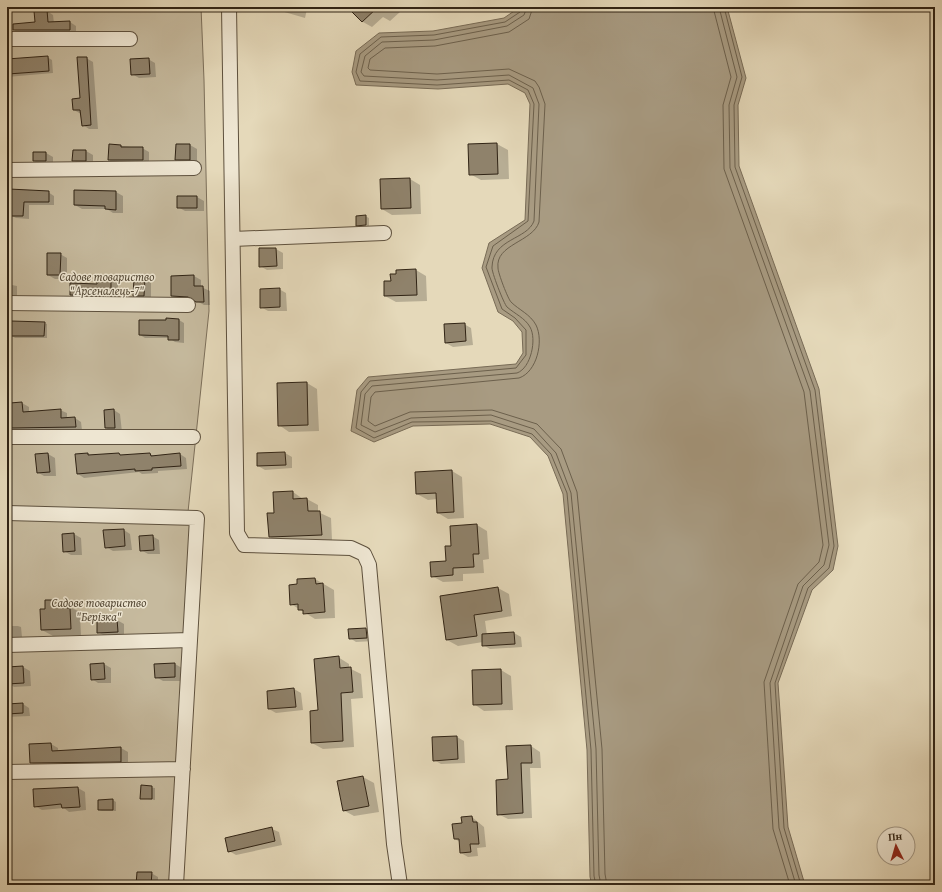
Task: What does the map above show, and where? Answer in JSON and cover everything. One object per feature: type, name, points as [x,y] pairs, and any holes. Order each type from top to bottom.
[{"type":"street","points":[[229,7],[237,533],[244,545],[350,548],[364,554],[369,565],[394,844],[400,885]]},
{"type":"street","points":[[7,39],[130,39]]},
{"type":"street","points":[[7,170],[194,168]]},
{"type":"street","points":[[233,239],[384,233]]},
{"type":"street","points":[[7,303],[188,305]]},
{"type":"street","points":[[7,437],[193,438]]},
{"type":"street","points":[[7,513],[197,518],[176,885]]},
{"type":"street","points":[[7,645],[190,640]]},
{"type":"street","points":[[7,772],[183,769]]},
{"type":"green space","name":"Садове товариство \"Арсеналець-7\"","points":[[7,7],[201,7],[209,311],[188,512],[7,510]]},
{"type":"green space","name":"Садове товариство \"Берізка\"","points":[[197,518],[170,885],[7,885],[7,519]]},
{"type":"water","points":[[520,7],[727,7],[746,78],[738,105],[739,166],[819,389],[838,546],[833,570],[812,590],[778,683],[788,827],[805,885],[592,885],[590,877],[587,750],[563,494],[548,456],[530,437],[490,424],[413,426],[374,442],[351,431],[357,390],[368,377],[516,364],[523,353],[522,332],[513,321],[498,312],[482,268],[489,243],[525,220],[530,104],[525,93],[508,84],[438,89],[356,85],[352,72],[356,51],[379,33],[433,31],[504,18]]},
{"type":"building","points":[[347,7],[378,7],[362,22]]},
{"type":"building","points":[[47,10],[48,22],[70,21],[70,30],[13,30],[13,24],[35,22],[34,11]]},
{"type":"building","points":[[48,56],[49,71],[8,74],[7,59]]},
{"type":"building","points":[[77,57],[87,57],[91,125],[82,126],[80,110],[73,110],[72,99],[80,98]]},
{"type":"building","points":[[149,58],[150,74],[131,75],[130,59]]},
{"type":"building","points":[[497,143],[498,174],[469,175],[468,144]]},
{"type":"building","points":[[109,144],[121,145],[121,147],[143,147],[143,160],[108,160]]},
{"type":"building","points":[[176,144],[190,144],[190,160],[175,160]]},
{"type":"building","points":[[73,150],[86,150],[86,161],[72,161]]},
{"type":"building","points":[[33,152],[46,152],[46,161],[33,161]]},
{"type":"building","points":[[410,178],[411,208],[381,209],[380,179]]},
{"type":"building","points":[[9,189],[49,191],[49,202],[24,202],[23,216],[9,216]]},
{"type":"building","points":[[74,190],[116,191],[116,210],[105,209],[105,206],[74,205]]},
{"type":"building","points":[[177,196],[197,196],[197,208],[177,208]]},
{"type":"building","points":[[366,215],[366,225],[356,226],[356,216]]},
{"type":"building","points":[[259,248],[276,248],[277,266],[259,267]]},
{"type":"building","points":[[47,253],[61,253],[60,275],[47,275]]},
{"type":"building","points":[[416,269],[417,295],[384,296],[384,281],[391,281],[390,274],[396,274],[396,270]]},
{"type":"building","points":[[97,275],[111,276],[111,296],[70,295],[70,283],[97,284]]},
{"type":"building","points":[[194,275],[194,286],[203,286],[204,302],[196,302],[188,297],[171,296],[171,276]]},
{"type":"building","points":[[134,278],[145,278],[144,296],[133,296]]},
{"type":"building","points":[[280,288],[280,307],[260,308],[260,289]]},
{"type":"building","points":[[166,318],[179,319],[179,340],[168,340],[168,336],[139,335],[139,320],[166,320]]},
{"type":"building","points":[[11,321],[45,322],[44,336],[11,336]]},
{"type":"building","points":[[465,323],[466,341],[445,343],[444,324]]},
{"type":"building","points":[[307,382],[308,425],[278,426],[277,383]]},
{"type":"building","points":[[22,402],[23,412],[61,409],[61,418],[75,417],[76,427],[11,428],[10,403]]},
{"type":"building","points":[[114,409],[115,428],[105,428],[104,410]]},
{"type":"building","points":[[285,452],[286,465],[257,466],[257,453]]},
{"type":"building","points":[[48,453],[50,472],[37,473],[35,454]]},
{"type":"building","points":[[88,453],[88,455],[119,453],[120,455],[150,453],[151,456],[180,453],[181,466],[152,468],[152,470],[135,471],[135,469],[77,474],[75,454]]},
{"type":"building","points":[[452,470],[454,512],[437,513],[436,493],[416,494],[415,472]]},
{"type":"building","points":[[293,491],[293,499],[307,498],[308,511],[320,511],[322,535],[269,537],[267,513],[274,513],[273,492]]},
{"type":"building","points":[[477,524],[479,554],[473,554],[474,567],[453,568],[453,575],[431,577],[430,562],[446,561],[445,546],[451,546],[450,526]]},
{"type":"building","points":[[124,529],[125,546],[105,548],[103,530]]},
{"type":"building","points":[[74,533],[75,551],[63,552],[62,534]]},
{"type":"building","points":[[153,535],[154,550],[140,551],[139,536]]},
{"type":"building","points":[[315,578],[316,584],[323,583],[325,612],[303,614],[303,610],[298,610],[298,604],[290,605],[289,585],[297,584],[297,579]]},
{"type":"building","points":[[498,587],[502,611],[474,615],[477,636],[446,640],[440,596]]},
{"type":"building","points":[[45,600],[58,600],[58,604],[67,604],[67,608],[70,608],[71,629],[41,630],[40,609],[45,609]]},
{"type":"building","points":[[117,619],[118,632],[97,633],[97,620]]},
{"type":"building","points":[[366,628],[367,638],[349,639],[348,629]]},
{"type":"building","points":[[514,632],[515,644],[482,646],[482,634]]},
{"type":"building","points":[[339,656],[340,668],[351,667],[353,692],[341,693],[343,741],[311,743],[310,711],[318,710],[314,659]]},
{"type":"building","points":[[104,663],[105,679],[91,680],[90,664]]},
{"type":"building","points":[[175,663],[175,677],[155,678],[154,664]]},
{"type":"building","points":[[23,666],[24,683],[7,684],[7,667]]},
{"type":"building","points":[[501,669],[502,704],[473,705],[472,670]]},
{"type":"building","points":[[294,688],[296,707],[268,709],[267,691]]},
{"type":"building","points":[[23,703],[23,713],[7,714],[7,704]]},
{"type":"building","points":[[457,736],[458,759],[433,761],[432,737]]},
{"type":"building","points":[[51,743],[52,751],[121,747],[121,762],[30,763],[29,744]]},
{"type":"building","points":[[531,745],[532,763],[521,763],[523,813],[497,815],[496,780],[508,779],[506,746]]},
{"type":"building","points":[[363,776],[369,806],[343,811],[337,781]]},
{"type":"building","points":[[141,785],[152,786],[152,799],[140,799]]},
{"type":"building","points":[[78,787],[80,807],[62,808],[61,804],[34,807],[33,789]]},
{"type":"building","points":[[113,799],[113,810],[98,810],[98,800]]},
{"type":"building","points":[[472,816],[473,822],[477,822],[479,844],[470,844],[471,852],[460,853],[459,839],[454,839],[452,824],[462,823],[461,817]]},
{"type":"building","points":[[272,827],[275,841],[228,852],[225,838]]},
{"type":"building","points":[[137,872],[152,872],[151,885],[136,885]]}]
